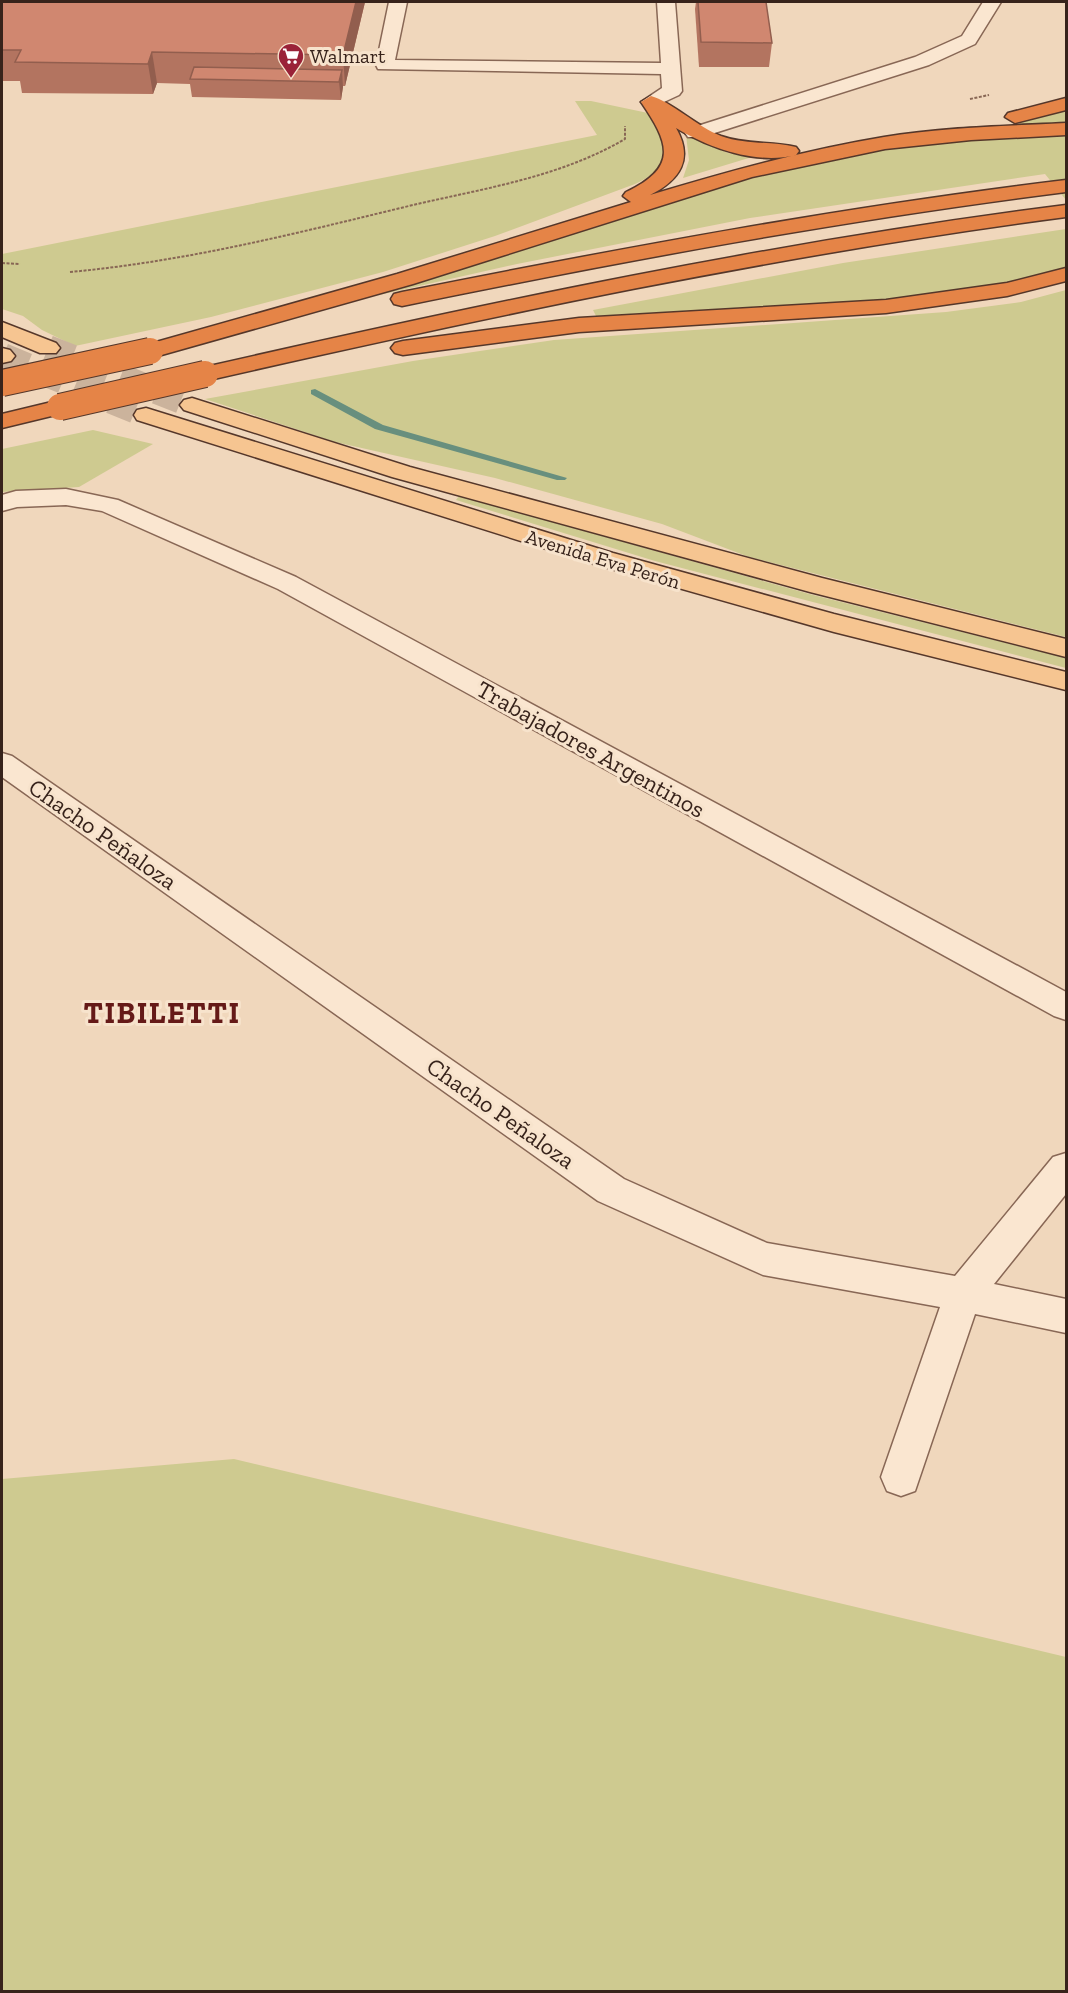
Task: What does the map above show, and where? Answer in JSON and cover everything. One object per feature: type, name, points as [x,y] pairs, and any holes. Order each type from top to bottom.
[{"type":"highway","points":[[651,102],[695,133],[725,146],[750,150],[829,151],[971,134],[1066,129]]},
{"type":"highway","points":[[563,228],[648,189],[666,176],[676,150],[651,102]]},
{"type":"highway","points":[[150,351],[394,282],[747,172],[1026,115],[1066,104]]},
{"type":"highway","points":[[2,383],[624,254],[774,227],[996,194],[1066,186]]},
{"type":"highway","points":[[2,421],[448,318],[620,283],[802,249],[1066,211]]},
{"type":"highway","points":[[205,374],[577,326],[933,302],[1024,287],[1066,275]]},
{"type":"main road","points":[[2,329],[48,348]]},
{"type":"main road","name":"Avenida Eva Perón","points":[[192,405],[326,450],[413,475],[819,586],[1066,648]]},
{"type":"main road","name":"Avenida Eva Perón","points":[[146,415],[384,493],[643,572],[812,618],[1066,681]]},
{"type":"street","points":[[398,2],[385,65],[671,69]]},
{"type":"street","points":[[651,102],[672,91],[666,2]]},
{"type":"street","points":[[695,133],[922,61],[969,40],[992,2]]},
{"type":"street","name":"Trabajadores Argentinos","points":[[2,503],[16,499],[66,497],[109,505],[287,583],[1066,1007]]},
{"type":"street","name":"Chacho Peñaloza","points":[[2,763],[611,1190],[763,1260],[963,1294],[1066,1316]]},
{"type":"street","points":[[901,1478],[963,1294],[1066,1168]]},
{"type":"path","points":[[70,272],[155,263],[213,252],[535,175],[578,163],[606,152],[625,139],[626,120]]},
{"type":"path","points":[[2,263],[20,264]]},
{"type":"shaded area","points":[[575,101],[591,101],[648,113],[663,145],[662,162],[657,169],[635,184],[495,236],[383,272],[211,317],[75,346],[42,330],[23,316],[2,309],[2,254],[597,135]]},
{"type":"shaded area","points":[[1066,111],[1066,125],[1022,127],[1018,121]]},
{"type":"shaded area","points":[[1066,134],[1066,200],[1045,174],[750,218],[517,264],[379,295],[606,220],[778,171],[865,153],[922,145]]},
{"type":"shaded area","points":[[686,135],[728,153],[752,157],[683,178],[689,160]]},
{"type":"shaded area","points":[[1066,229],[1066,267],[1019,280],[971,289],[874,300],[596,316],[593,310],[843,263]]},
{"type":"shaded area","points":[[1066,290],[1066,637],[749,557],[662,524],[495,478],[335,442],[205,399],[413,361],[554,340],[946,312],[1021,302]]},
{"type":"shaded area","points":[[93,430],[153,444],[79,487],[2,492],[2,449]]},
{"type":"shaded area","points":[[459,496],[813,595],[1066,658],[1066,668],[655,561],[456,500]]},
{"type":"shaded area","points":[[234,1459],[1066,1657],[1066,1991],[2,1991],[2,1479]]},
{"type":"building","points":[[2,2],[356,2],[343,55],[152,52],[148,64],[15,62],[21,50],[2,50]]},
{"type":"building","points":[[698,2],[766,2],[772,43],[701,42]]},
{"type":"building","points":[[194,67],[342,70],[339,82],[190,79]]},
{"type":"waterway","points":[[315,392],[379,427],[561,478]]},
{"type":"tunnel","points":[[48,348],[192,405]]},
{"type":"tunnel","points":[[3,356],[146,415]]},
{"type":"place","name":"Walmart","points":[[291,79]]},
{"type":"district","name":"TIBILETTI","points":[[162,1013]]}]
